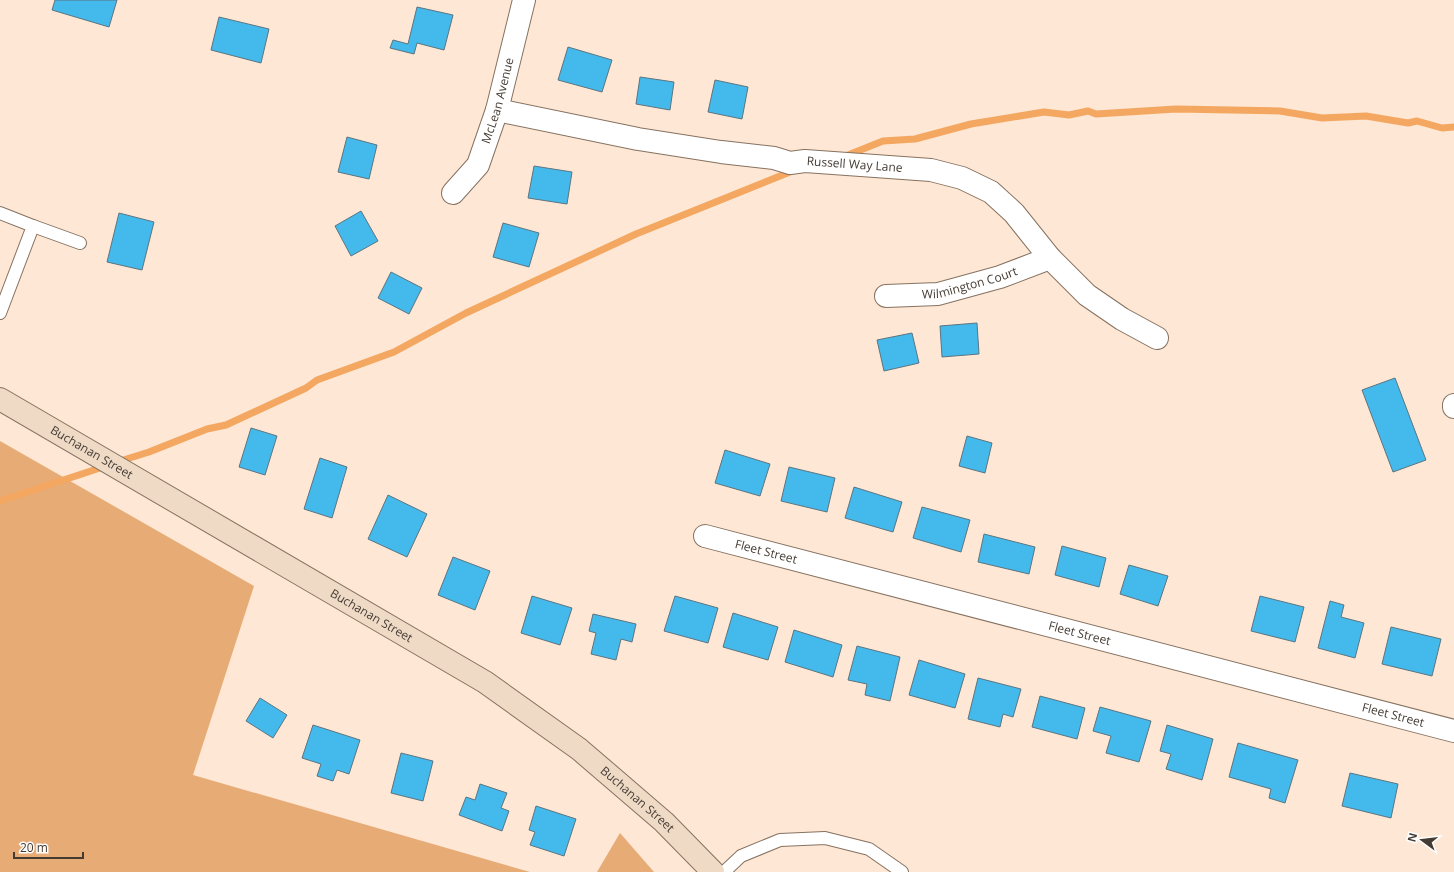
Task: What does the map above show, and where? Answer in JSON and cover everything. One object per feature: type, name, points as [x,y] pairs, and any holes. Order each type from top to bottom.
[{"type":"street","name":"McLean Avenue","points":[[453,193],[478,165],[497,110],[524,0]]},
{"type":"street","name":"Russell Way Lane","points":[[497,110],[638,139],[721,152],[774,158],[790,163],[805,161],[931,170],[962,178],[991,192],[997,197],[1014,213],[1050,258],[1087,295],[1122,319],[1157,338]]},
{"type":"street","name":"Wilmington Court","points":[[886,296],[938,294],[1000,277],[1050,258]]},
{"type":"street","name":"Buchanan Street","points":[[0,399],[485,682],[579,749],[664,822],[713,872]]},
{"type":"street","name":"Fleet Street","points":[[705,536],[1454,731]]},
{"type":"lane","points":[[0,213],[80,242]]},
{"type":"lane","points":[[0,313],[33,226]]},
{"type":"lane","points":[[724,872],[742,856],[780,840],[825,838],[869,849],[902,872]]},
{"type":"shaded area","points":[[0,441],[254,586],[193,775],[530,872],[0,872]]},
{"type":"shaded area","points":[[620,833],[654,872],[597,872]]},
{"type":"building","points":[[55,0],[117,0],[109,27],[52,10]]},
{"type":"building","points":[[417,7],[453,15],[444,50],[417,43],[414,54],[390,48],[393,40],[408,44]]},
{"type":"building","points":[[219,17],[269,29],[261,63],[211,50]]},
{"type":"building","points":[[568,47],[612,60],[602,92],[558,80]]},
{"type":"building","points":[[640,77],[674,82],[670,110],[636,104]]},
{"type":"building","points":[[715,80],[748,87],[742,119],[708,112]]},
{"type":"building","points":[[347,137],[377,145],[369,179],[338,172]]},
{"type":"building","points":[[534,166],[572,172],[567,204],[528,198]]},
{"type":"building","points":[[361,211],[378,241],[351,256],[335,226]]},
{"type":"building","points":[[119,213],[154,222],[142,270],[107,262]]},
{"type":"building","points":[[503,223],[539,233],[529,267],[493,257]]},
{"type":"building","points":[[391,272],[422,288],[409,314],[378,298]]},
{"type":"building","points":[[977,323],[979,354],[942,357],[940,326]]},
{"type":"building","points":[[912,333],[919,363],[884,371],[877,340]]},
{"type":"building","points":[[1395,378],[1426,460],[1393,472],[1362,390]]},
{"type":"building","points":[[251,428],[277,436],[265,475],[239,467]]},
{"type":"building","points":[[967,436],[992,443],[985,473],[959,466]]},
{"type":"building","points":[[725,450],[770,464],[760,496],[715,483]]},
{"type":"building","points":[[320,458],[347,467],[332,518],[304,509]]},
{"type":"building","points":[[789,467],[835,478],[827,512],[781,501]]},
{"type":"building","points":[[854,487],[902,502],[893,532],[845,518]]},
{"type":"building","points":[[388,495],[427,514],[407,557],[368,539]]},
{"type":"building","points":[[922,507],[970,520],[961,552],[913,538]]},
{"type":"building","points":[[984,534],[1035,547],[1029,574],[978,562]]},
{"type":"building","points":[[1062,546],[1106,558],[1099,587],[1055,575]]},
{"type":"building","points":[[453,557],[490,571],[475,610],[438,595]]},
{"type":"building","points":[[1129,565],[1168,576],[1158,606],[1120,594]]},
{"type":"building","points":[[532,596],[572,608],[560,645],[521,633]]},
{"type":"building","points":[[675,596],[718,608],[708,643],[664,631]]},
{"type":"building","points":[[1260,596],[1304,607],[1295,642],[1251,631]]},
{"type":"building","points":[[1330,601],[1344,605],[1341,617],[1364,623],[1355,658],[1318,648]]},
{"type":"building","points":[[733,613],[778,627],[768,660],[723,647]]},
{"type":"building","points":[[593,614],[636,624],[632,642],[621,639],[616,660],[591,654],[596,633],[589,631]]},
{"type":"building","points":[[1391,627],[1441,639],[1432,676],[1382,664]]},
{"type":"building","points":[[794,630],[842,645],[833,677],[785,662]]},
{"type":"building","points":[[857,646],[900,657],[890,701],[865,695],[867,684],[848,680]]},
{"type":"building","points":[[919,660],[965,674],[955,708],[909,695]]},
{"type":"building","points":[[978,678],[1021,689],[1013,717],[1003,714],[1000,727],[968,719]]},
{"type":"building","points":[[1040,696],[1085,708],[1077,739],[1032,727]]},
{"type":"building","points":[[260,698],[287,715],[273,738],[246,721]]},
{"type":"building","points":[[1100,707],[1151,721],[1139,762],[1106,753],[1111,736],[1093,731]]},
{"type":"building","points":[[313,725],[360,740],[349,774],[337,770],[333,781],[317,776],[321,764],[302,758]]},
{"type":"building","points":[[1167,725],[1213,739],[1202,780],[1166,769],[1171,754],[1160,751]]},
{"type":"building","points":[[1238,743],[1298,760],[1285,803],[1269,798],[1271,789],[1229,777]]},
{"type":"building","points":[[401,753],[433,761],[423,801],[391,793]]},
{"type":"building","points":[[1350,773],[1398,784],[1391,818],[1342,806]]},
{"type":"building","points":[[480,784],[507,793],[501,808],[509,811],[502,831],[459,815],[466,797],[475,800]]},
{"type":"building","points":[[536,806],[576,819],[564,856],[530,845],[535,832],[529,830]]},
{"type":"waterway","points":[[843,157],[883,141],[915,139],[971,124],[1044,112],[1069,115],[1088,111],[1096,114],[1176,109],[1280,111],[1322,118],[1366,116],[1408,123],[1417,121],[1442,128],[1454,127]]},
{"type":"waterway","points":[[117,462],[149,452],[207,429],[226,425],[306,388],[317,380],[394,352],[466,313],[636,234],[795,170]]},
{"type":"waterway","points":[[0,501],[106,466]]}]
